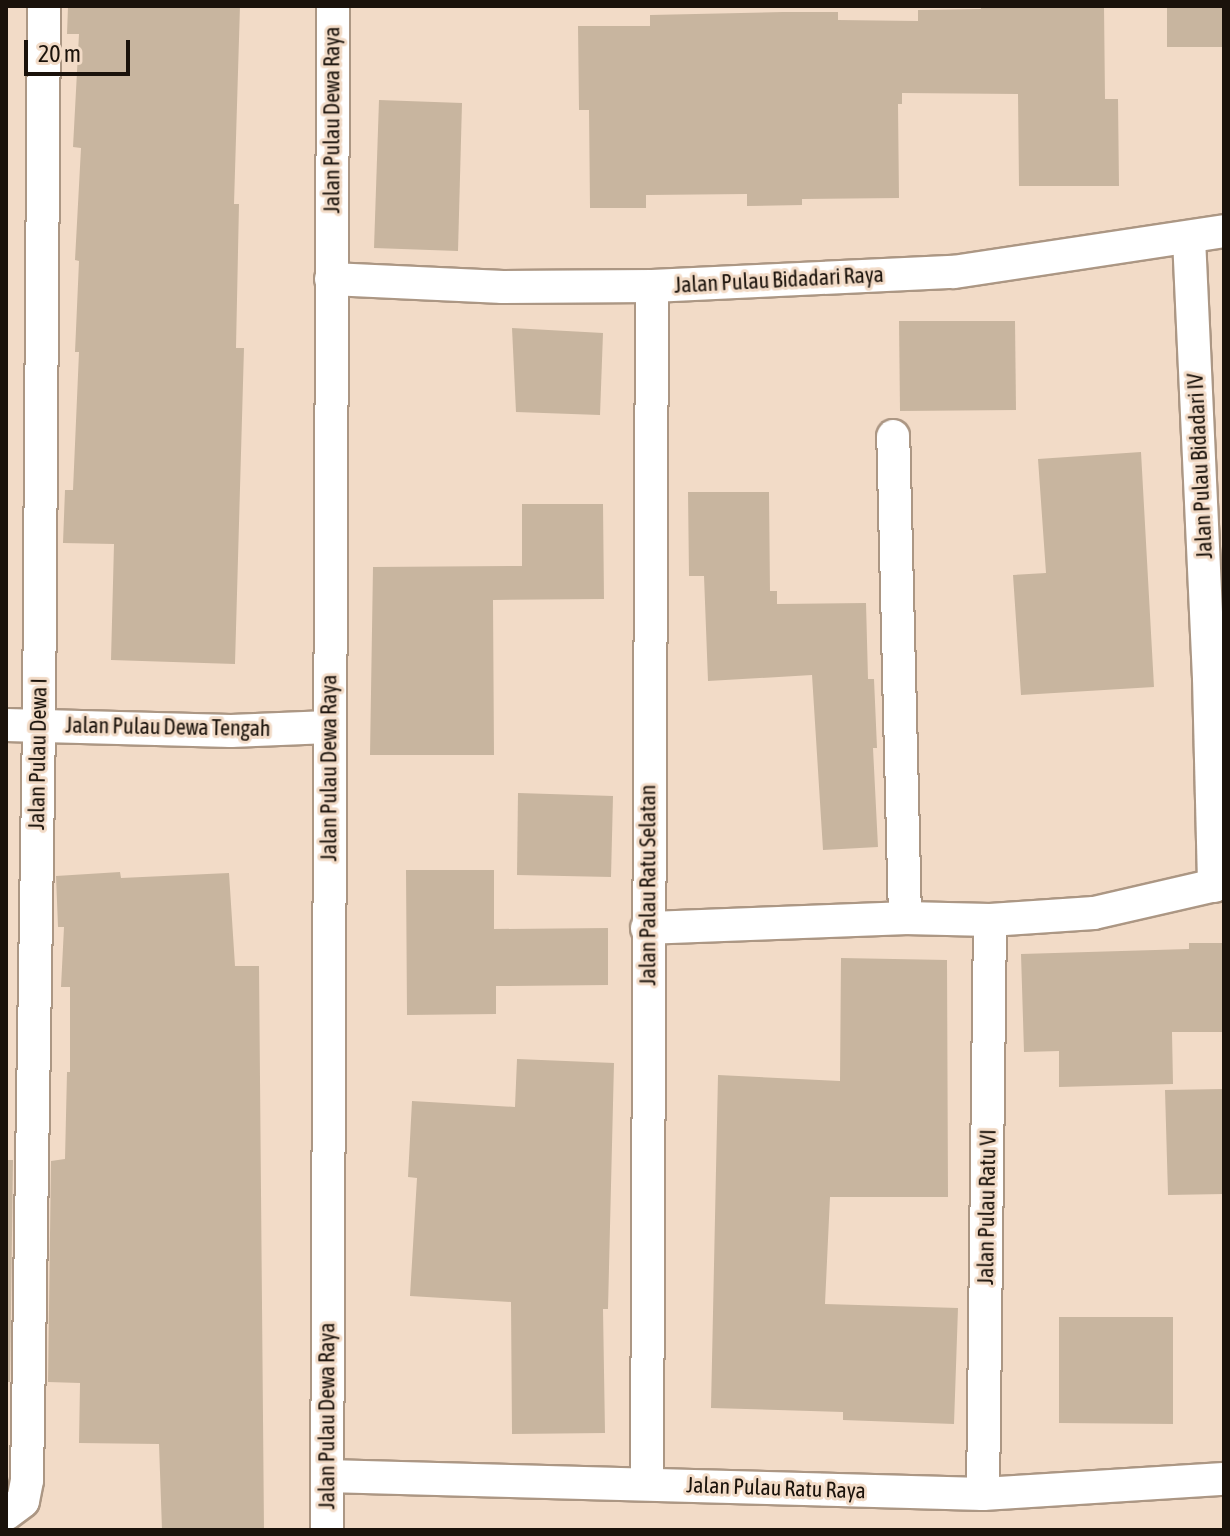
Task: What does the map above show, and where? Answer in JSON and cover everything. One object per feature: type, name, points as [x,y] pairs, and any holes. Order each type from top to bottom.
[{"type":"street","name":"Jalan Pulau Dewa I","points":[[14,1507],[27,1464],[39,725],[44,6]]},
{"type":"street","name":"Jalan Pulau Dewa Raya","points":[[327,1530],[333,6]]},
{"type":"street","name":"Jalan Pulau Bidadari Raya","points":[[331,279],[503,287],[652,286],[954,272],[1224,231]]},
{"type":"street","name":"Jalan Pulau Bidadari IV","points":[[1189,238],[1219,885]]},
{"type":"street","name":"Jalan Palau Ratu Selatan","points":[[647,1483],[652,286]]},
{"type":"street","points":[[893,436],[905,918]]},
{"type":"street","name":"Jalan Pulau Dewa Tengah","points":[[6,725],[231,731],[329,727]]},
{"type":"street","points":[[647,928],[905,918],[990,920],[1094,913],[1219,885]]},
{"type":"street","name":"Jalan Pulau Ratu VI","points":[[983,1494],[990,920]]},
{"type":"street","name":"Jalan Pulau Ratu Raya","points":[[327,1476],[983,1494],[1224,1479]]},
{"type":"building","points":[[68,6],[240,6],[234,204],[239,204],[236,348],[244,348],[235,664],[111,660],[114,544],[63,543],[65,490],[73,490],[79,352],[75,352],[79,261],[75,260],[81,148],[73,147],[79,34],[67,34]]},
{"type":"building","points":[[981,6],[1104,6],[1105,99],[1118,99],[1119,186],[1019,186],[1018,94],[902,93],[902,104],[898,104],[899,198],[802,199],[802,205],[747,206],[747,194],[646,195],[646,208],[590,208],[589,110],[579,110],[578,26],[650,26],[650,15],[783,12],[838,12],[838,20],[918,21],[918,10],[981,9]]},
{"type":"building","points":[[1167,6],[1224,6],[1224,47],[1167,47]]},
{"type":"building","points":[[379,100],[462,103],[458,251],[374,248]]},
{"type":"building","points":[[899,321],[1015,321],[1016,410],[900,411]]},
{"type":"building","points":[[512,328],[603,333],[600,415],[516,412]]},
{"type":"building","points":[[1141,452],[1154,687],[1021,695],[1013,575],[1046,573],[1038,459]]},
{"type":"building","points":[[688,492],[769,492],[770,591],[777,591],[777,604],[866,603],[868,679],[874,679],[877,748],[873,748],[878,847],[823,850],[812,675],[708,681],[704,576],[689,576]]},
{"type":"building","points":[[522,504],[603,504],[604,599],[493,600],[494,755],[370,755],[373,567],[522,566]]},
{"type":"building","points":[[518,793],[613,796],[611,877],[517,875]]},
{"type":"building","points":[[406,870],[494,870],[494,929],[608,928],[608,985],[496,986],[496,1014],[407,1015]]},
{"type":"building","points":[[120,872],[121,878],[229,873],[235,966],[259,966],[264,1530],[162,1530],[159,1444],[79,1443],[80,1383],[48,1382],[51,1161],[65,1159],[67,1072],[70,1072],[70,987],[61,987],[64,927],[58,927],[56,876]]},
{"type":"building","points":[[1189,943],[1224,943],[1224,1032],[1172,1032],[1173,1084],[1059,1087],[1059,1051],[1024,1052],[1021,954],[1189,949]]},
{"type":"building","points":[[841,958],[947,960],[948,1197],[830,1197],[825,1304],[958,1308],[954,1424],[843,1420],[843,1412],[711,1408],[718,1075],[840,1081]]},
{"type":"building","points":[[517,1059],[614,1063],[608,1309],[603,1309],[605,1433],[512,1434],[511,1302],[410,1296],[417,1178],[408,1177],[412,1101],[515,1107]]},
{"type":"building","points":[[1224,1089],[1224,1194],[1168,1195],[1165,1090]]},
{"type":"building","points":[[6,1160],[13,1160],[10,1382],[6,1382]]},
{"type":"building","points":[[1059,1317],[1173,1317],[1173,1424],[1059,1423]]}]
